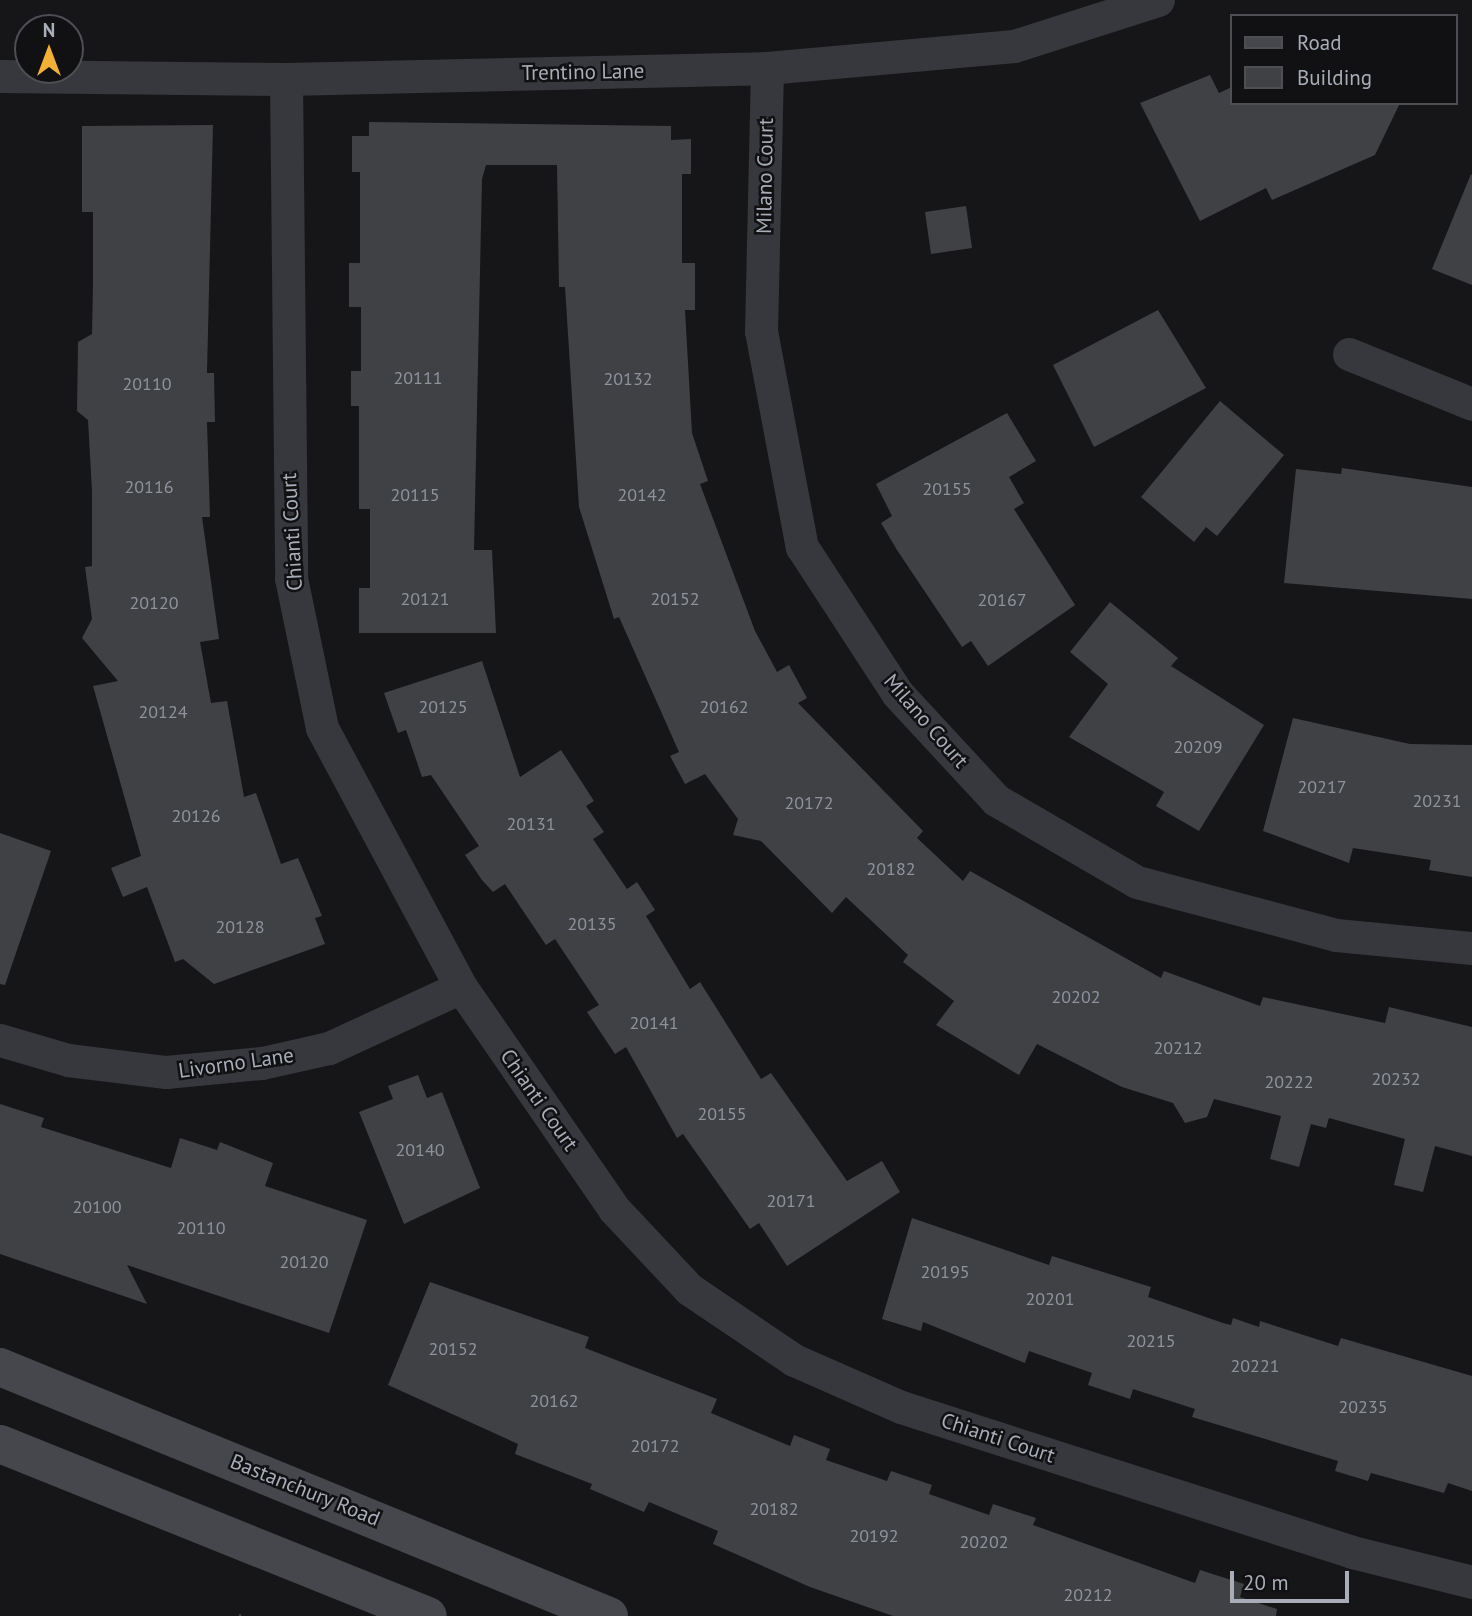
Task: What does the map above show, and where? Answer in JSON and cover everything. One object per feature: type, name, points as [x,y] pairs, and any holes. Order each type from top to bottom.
[{"type":"main road","name":"Bastanchury Road","points":[[0,1367],[609,1616]]},
{"type":"main road","points":[[0,1444],[428,1616]]},
{"type":"street","name":"Trentino Lane","points":[[0,76],[286,79],[767,68],[1014,46],[1158,0]]},
{"type":"street","name":"Milano Court","points":[[767,68],[761,331],[802,547],[897,693],[996,800],[1137,882],[1336,935],[1472,948]]},
{"type":"street","name":"Chianti Court","points":[[286,79],[291,578],[321,728],[461,987],[614,1209],[689,1289],[794,1360],[901,1407],[1352,1552],[1472,1582]]},
{"type":"street","points":[[1349,354],[1472,404]]},
{"type":"street","name":"Livorno Lane","points":[[0,1040],[68,1060],[166,1072],[262,1063],[329,1048],[461,987]]},
{"type":"building","points":[[1210,75],[1219,93],[1230,88],[1230,105],[1399,105],[1375,155],[1272,200],[1266,188],[1200,221],[1140,103]]},
{"type":"building","points":[[369,122],[671,126],[671,140],[691,139],[691,174],[682,174],[682,263],[695,263],[695,310],[685,310],[692,433],[708,481],[700,484],[755,631],[777,672],[789,665],[807,698],[798,703],[923,831],[917,838],[963,881],[970,871],[1161,978],[1164,971],[1260,1006],[1263,997],[1385,1023],[1389,1007],[1472,1027],[1472,1156],[1435,1146],[1423,1192],[1394,1185],[1405,1139],[1329,1118],[1326,1128],[1311,1124],[1299,1167],[1270,1159],[1281,1116],[1214,1099],[1207,1117],[1185,1123],[1173,1103],[1122,1087],[1037,1044],[1019,1075],[936,1025],[954,1001],[903,962],[908,955],[846,897],[832,913],[761,841],[733,835],[738,819],[705,774],[685,784],[670,756],[679,752],[619,617],[614,619],[579,507],[565,287],[559,287],[557,165],[486,165],[482,179],[474,550],[492,550],[496,633],[359,633],[359,588],[370,588],[370,509],[359,509],[359,406],[351,406],[351,371],[361,371],[361,307],[349,307],[349,263],[360,263],[360,172],[352,172],[352,136],[369,136]]},
{"type":"building","points":[[213,125],[207,373],[214,373],[215,422],[207,422],[210,517],[202,517],[219,639],[200,642],[211,703],[227,701],[244,797],[256,793],[281,864],[298,858],[322,916],[315,918],[325,944],[214,984],[183,959],[175,962],[147,887],[123,897],[111,868],[141,856],[93,686],[118,681],[82,638],[92,619],[85,567],[92,566],[92,491],[88,420],[77,411],[78,342],[92,334],[93,284],[93,212],[82,212],[82,126]]},
{"type":"building","points":[[1472,175],[1472,285],[1432,269]]},
{"type":"building","points":[[966,206],[972,248],[931,254],[925,212]]},
{"type":"building","points":[[1158,310],[1206,388],[1094,447],[1053,365]]},
{"type":"building","points":[[1220,401],[1284,455],[1217,536],[1206,527],[1194,542],[1141,497]]},
{"type":"building","points":[[1007,413],[1036,461],[1009,477],[1024,503],[1014,509],[1075,605],[988,666],[971,641],[962,647],[897,550],[881,523],[892,516],[876,484]]},
{"type":"building","points":[[1342,468],[1472,487],[1472,599],[1284,583],[1296,469],[1341,474]]},
{"type":"building","points":[[1110,602],[1178,658],[1171,666],[1264,725],[1199,831],[1156,806],[1164,792],[1069,737],[1108,684],[1070,652]]},
{"type":"building","points":[[482,661],[520,777],[561,750],[594,801],[586,806],[604,832],[593,839],[627,889],[637,882],[655,910],[646,916],[690,989],[700,982],[761,1079],[771,1073],[847,1181],[882,1161],[900,1192],[787,1266],[759,1223],[750,1229],[683,1134],[677,1138],[626,1047],[615,1054],[587,1012],[599,1005],[555,939],[546,945],[505,884],[493,892],[482,880],[465,855],[479,846],[431,775],[422,777],[406,730],[398,733],[384,693]]},
{"type":"building","points":[[1293,718],[1410,744],[1472,745],[1472,877],[1429,870],[1431,860],[1353,848],[1349,863],[1263,831]]},
{"type":"building","points":[[0,833],[51,851],[5,985],[0,984]]},
{"type":"building","points":[[418,1075],[427,1098],[442,1092],[480,1188],[404,1224],[359,1112],[393,1099],[388,1086]]},
{"type":"building","points":[[0,1104],[44,1118],[41,1127],[171,1168],[180,1138],[217,1150],[220,1142],[273,1163],[265,1186],[367,1220],[329,1333],[127,1265],[147,1304],[0,1254]]},
{"type":"building","points":[[912,1218],[1049,1265],[1052,1256],[1151,1287],[1148,1297],[1223,1323],[1231,1325],[1233,1318],[1259,1327],[1260,1321],[1338,1346],[1341,1338],[1472,1376],[1472,1491],[1448,1483],[1444,1493],[1371,1473],[1368,1481],[1335,1471],[1338,1461],[1192,1417],[1195,1409],[1133,1389],[1130,1399],[1088,1385],[1092,1373],[1029,1351],[1025,1363],[923,1322],[921,1331],[882,1319]]},
{"type":"building","points":[[430,1282],[589,1337],[585,1348],[717,1399],[711,1413],[790,1446],[794,1435],[830,1449],[826,1460],[887,1481],[891,1471],[932,1485],[929,1494],[989,1515],[993,1504],[1036,1518],[1033,1525],[1195,1583],[1200,1570],[1244,1584],[1240,1597],[1277,1609],[1276,1616],[893,1616],[810,1587],[713,1544],[718,1531],[649,1502],[644,1512],[590,1489],[592,1484],[515,1454],[518,1444],[388,1385]]}]
